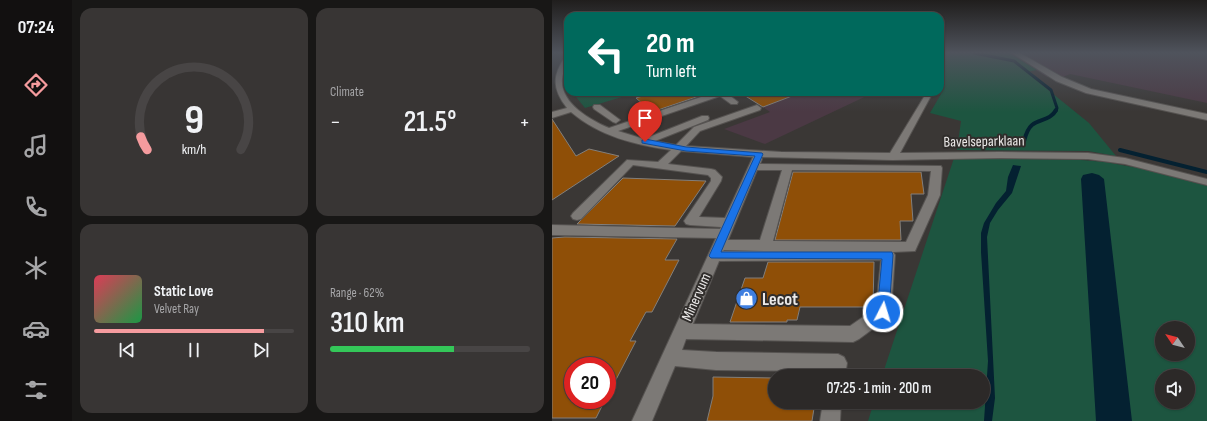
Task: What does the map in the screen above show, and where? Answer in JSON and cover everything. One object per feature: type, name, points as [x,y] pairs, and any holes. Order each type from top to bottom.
[{"type":"street","points":[[559,73],[556,95],[572,110],[581,117],[610,131],[645,142],[756,160],[788,167],[937,168],[934,195],[910,247],[765,245],[722,239],[690,221],[716,181],[717,178],[715,175],[711,172],[631,162],[577,216]]},
{"type":"street","points":[[1048,73],[1059,79],[1090,91],[1207,117]]},
{"type":"street","points":[[610,131],[711,96]]},
{"type":"street","points":[[725,96],[734,102]]},
{"type":"street","points":[[893,157],[928,96]]},
{"type":"street","points":[[692,102],[706,112]]},
{"type":"street","points":[[645,142],[750,102]]},
{"type":"street","points":[[597,107],[616,120]]},
{"type":"street","points":[[660,166],[697,129],[758,108]]},
{"type":"street","points":[[552,115],[572,110]]},
{"type":"street","points":[[599,126],[642,112]]},
{"type":"street","points":[[664,112],[677,122]]},
{"type":"street","name":"Bavelseparklaan","points":[[756,160],[835,157],[1098,156],[1138,164],[1207,182]]},
{"type":"street","name":"Minervum","points":[[642,421],[756,160]]},
{"type":"street","points":[[765,245],[788,167]]},
{"type":"street","points":[[552,230],[722,239],[888,255],[883,312],[853,334],[682,331]]},
{"type":"street","points":[[670,357],[716,361],[838,363],[837,369]]},
{"type":"street","points":[[830,421],[831,409]]},
{"type":"shaded area","points":[[1040,73],[1207,73],[1207,103],[1070,74],[1063,77],[1047,77]]},
{"type":"shaded area","points":[[793,96],[867,96],[765,144],[724,129],[770,112],[763,107]]},
{"type":"green space","points":[[944,73],[1027,73],[1089,123],[1116,156],[1088,151],[957,150],[961,121],[930,113],[940,96],[944,96]]},
{"type":"green space","points":[[575,96],[626,96],[585,108]]},
{"type":"green space","points":[[954,158],[1081,160],[1105,162],[1138,168],[1207,186],[1207,421],[868,421],[872,409],[990,409],[990,369],[884,369]]},
{"type":"water","points":[[1013,165],[1021,166],[1012,193],[998,210],[990,223],[987,237],[995,398],[992,421],[984,421],[985,409],[990,409],[990,369],[987,369],[981,233],[984,223],[996,203],[1006,191],[1008,177]]},
{"type":"water","points":[[1092,173],[1099,175],[1104,179],[1132,421],[1096,421],[1081,179],[1083,175]]},
{"type":"building","points":[[643,96],[699,96],[652,112],[636,98]]},
{"type":"building","points":[[745,96],[792,96],[763,107]]},
{"type":"building","points":[[552,119],[576,156],[589,149],[619,156],[552,200]]},
{"type":"building","points":[[793,172],[921,172],[924,194],[911,194],[913,221],[900,221],[901,240],[775,240]]},
{"type":"building","points":[[623,178],[706,181],[675,226],[577,224]]},
{"type":"building","points":[[552,238],[677,239],[665,260],[679,260],[652,312],[646,312],[630,341],[636,341],[616,380],[616,357],[564,357],[564,409],[600,409],[596,418],[552,418]]},
{"type":"building","points":[[768,262],[874,262],[873,307],[800,307],[797,320],[787,320],[787,322],[730,322],[745,278],[763,278]]},
{"type":"building","points":[[713,377],[768,378],[768,409],[814,409],[812,421],[707,421],[713,396]]},
{"type":"waterway","points":[[1029,73],[1051,90],[1057,108],[1056,111]]},
{"type":"waterway","points":[[1023,145],[1028,129],[1035,123],[1051,116],[1056,110]]},
{"type":"waterway","points":[[1120,150],[1207,172]]},
{"type":"place","name":"Lecot","points":[[746,299]]},
{"type":"route","points":[[645,142],[686,149],[759,154],[714,256],[888,255],[883,312]]}]
